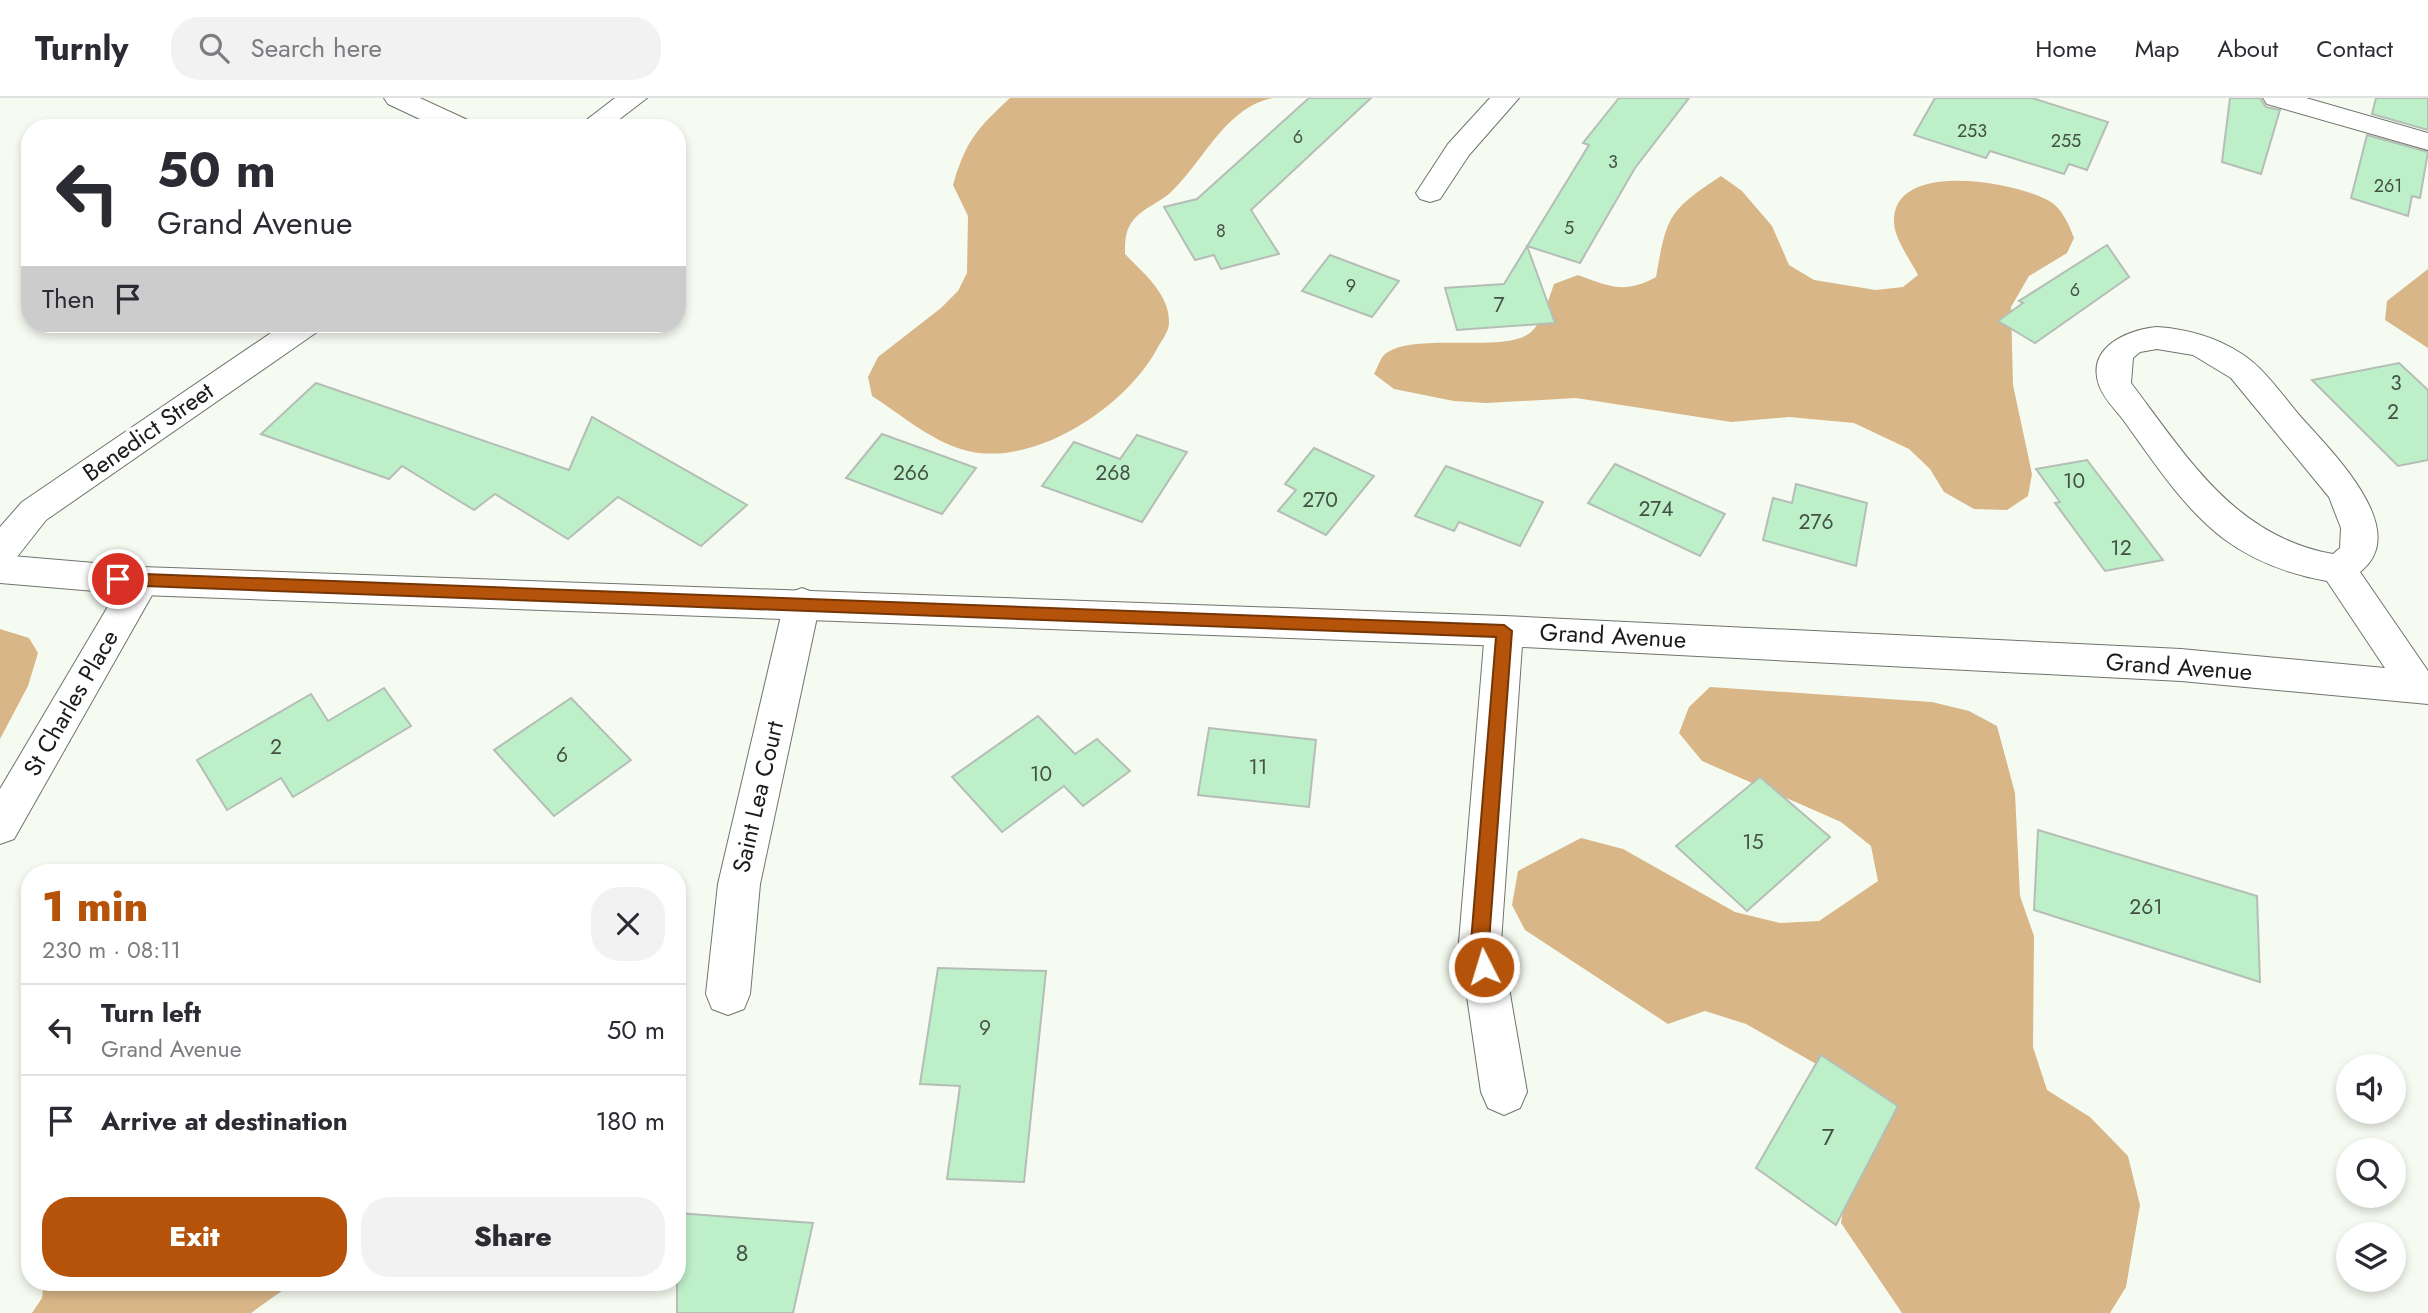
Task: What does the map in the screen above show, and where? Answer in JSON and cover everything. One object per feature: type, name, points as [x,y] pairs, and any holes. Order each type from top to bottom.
[{"type":"street","points":[[398,98],[443,119]]},
{"type":"street","points":[[603,119],[633,98]]},
{"type":"street","points":[[1430,193],[1458,150],[1505,98]]},
{"type":"street","points":[[2277,98],[2428,142]]},
{"type":"street","name":"Benedict Street","points":[[0,552],[34,511],[293,333]]},
{"type":"street","points":[[2158,338],[2180,340],[2203,347],[2242,370],[2342,488],[2353,510],[2360,533],[2356,555],[2338,569],[2309,567],[2282,556],[2232,529],[2212,510],[2115,385],[2111,367],[2118,351],[2136,341],[2158,338]]},
{"type":"street","name":"Grand Avenue","points":[[0,569],[142,581],[802,603],[1504,631],[2181,665],[2423,688]]},
{"type":"street","points":[[2338,569],[2423,688]]},
{"type":"street","name":"St Charles Place","points":[[0,826],[142,581]]},
{"type":"street","name":"Saint Lea Court","points":[[728,994],[739,884],[802,603]]},
{"type":"street","points":[[1504,631],[1480,942],[1504,1092]]},
{"type":"shaded area","points":[[1010,98],[1273,98],[1256,103],[1241,112],[1216,138],[1182,181],[1166,196],[1139,214],[1129,226],[1125,254],[1160,293],[1168,312],[1167,332],[1144,369],[1103,410],[1078,427],[1023,450],[995,454],[968,451],[930,435],[872,396],[868,377],[878,357],[941,308],[958,291],[967,273],[968,216],[953,185],[974,136]]},
{"type":"shaded area","points":[[1721,176],[1742,191],[1772,226],[1789,265],[1814,280],[1876,290],[1903,287],[1918,275],[1900,242],[1894,222],[1899,202],[1913,189],[1934,183],[1986,183],[2035,195],[2059,209],[2074,238],[2067,253],[2029,276],[2011,307],[2013,385],[2032,474],[2028,496],[2007,510],[1974,509],[1944,492],[1930,469],[1909,449],[1854,423],[1789,417],[1731,422],[1576,398],[1486,403],[1454,401],[1394,389],[1374,374],[1384,355],[1397,348],[1415,344],[1481,343],[1519,339],[1531,332],[1539,322],[1554,284],[1578,275],[1617,287],[1635,286],[1656,277],[1663,240],[1673,217],[1690,198]]},
{"type":"shaded area","points":[[2428,269],[2428,348],[2385,320],[2387,301]]},
{"type":"shaded area","points":[[0,629],[29,638],[38,653],[28,686],[0,739]]},
{"type":"shaded area","points":[[1710,687],[1932,702],[1969,711],[1997,726],[2015,793],[2020,896],[2034,936],[2033,1047],[2047,1090],[2090,1117],[2128,1156],[2140,1205],[2126,1287],[2110,1313],[1902,1313],[1841,1223],[1849,1179],[1825,1069],[1746,1024],[1705,1011],[1668,1024],[1525,930],[1512,905],[1518,871],[1581,838],[1623,849],[1735,912],[1780,923],[1819,921],[1878,881],[1871,846],[1841,822],[1702,761],[1679,733],[1689,707]]},
{"type":"shaded area","points":[[43,1291],[282,1291],[251,1313],[32,1313],[42,1298]]},
{"type":"building","points":[[1309,98],[1371,98],[1251,210],[1279,254],[1221,269],[1214,255],[1195,260],[1164,207],[1197,199]]},
{"type":"building","points":[[1619,98],[1689,98],[1635,168],[1580,263],[1527,246],[1589,145],[1583,143]]},
{"type":"building","points":[[1935,98],[2032,98],[2108,122],[2087,170],[2069,164],[2064,174],[1990,151],[1986,158],[1914,135]]},
{"type":"building","points":[[2230,98],[2260,98],[2266,107],[2280,110],[2261,174],[2222,162]]},
{"type":"building","points":[[2376,98],[2428,98],[2428,130],[2372,114]]},
{"type":"building","points":[[2367,135],[2428,152],[2420,198],[2412,196],[2408,216],[2351,198]]},
{"type":"building","points":[[2107,245],[2129,277],[2035,343],[1998,321],[2023,303],[2019,301]]},
{"type":"building","points":[[1527,246],[1555,323],[1457,330],[1445,288],[1504,284]]},
{"type":"building","points":[[1330,255],[1399,281],[1372,317],[1302,291]]},
{"type":"building","points":[[2399,363],[2428,390],[2428,460],[2398,466],[2312,380]]},
{"type":"building","points":[[316,383],[569,470],[592,417],[747,505],[701,546],[618,497],[568,539],[495,494],[474,510],[402,466],[389,479],[261,434]]},
{"type":"building","points":[[882,434],[976,468],[942,514],[846,478]]},
{"type":"building","points":[[1137,435],[1187,452],[1142,522],[1042,486],[1074,442],[1120,459]]},
{"type":"building","points":[[1314,448],[1374,476],[1326,535],[1278,511],[1296,490],[1285,484]]},
{"type":"building","points":[[2087,460],[2163,560],[2105,571],[2055,503],[2060,502],[2036,469]]},
{"type":"building","points":[[1615,464],[1725,514],[1700,556],[1588,503]]},
{"type":"building","points":[[1446,466],[1543,502],[1520,546],[1459,522],[1454,531],[1415,516]]},
{"type":"building","points":[[1796,484],[1867,503],[1856,566],[1763,540],[1773,498],[1792,503]]},
{"type":"building","points":[[384,688],[411,726],[293,797],[281,778],[227,810],[197,760],[311,694],[328,721]]},
{"type":"building","points":[[571,698],[631,760],[554,816],[494,750]]},
{"type":"building","points":[[1038,716],[1075,754],[1097,739],[1130,771],[1083,806],[1064,786],[1002,832],[952,777]]},
{"type":"building","points":[[1209,728],[1316,740],[1309,807],[1198,795]]},
{"type":"building","points":[[1760,777],[1830,837],[1747,911],[1676,846]]},
{"type":"building","points":[[2038,830],[2257,896],[2260,982],[2034,910]]},
{"type":"building","points":[[938,968],[1046,971],[1024,1182],[947,1179],[960,1086],[920,1084]]},
{"type":"building","points":[[1821,1055],[1898,1106],[1836,1225],[1756,1168]]},
{"type":"building","points":[[686,1214],[813,1223],[793,1313],[677,1313],[677,1291],[686,1291]]},
{"type":"route","points":[[118,579],[1504,631],[1480,942],[1484,967]]}]
